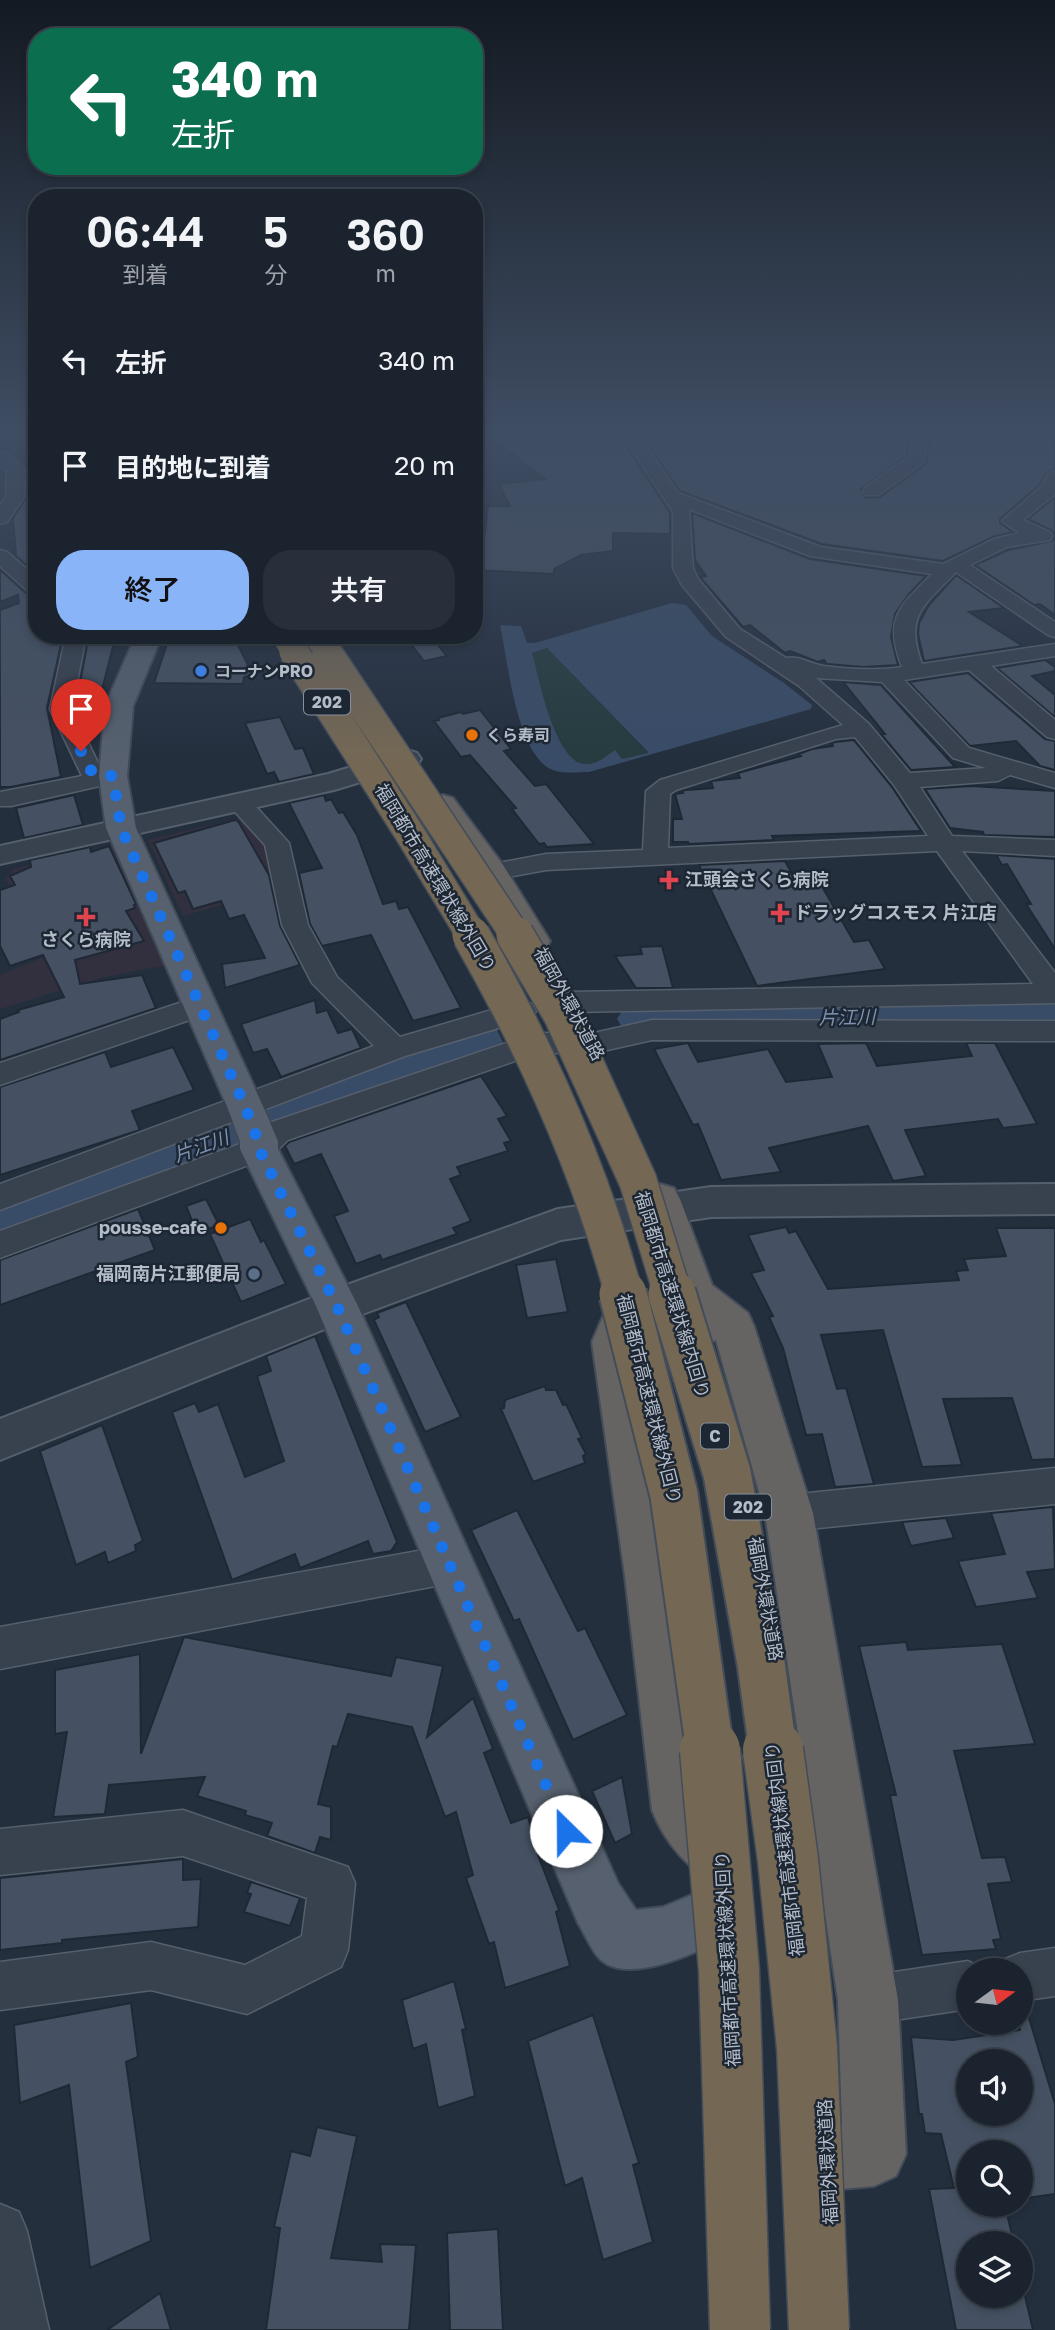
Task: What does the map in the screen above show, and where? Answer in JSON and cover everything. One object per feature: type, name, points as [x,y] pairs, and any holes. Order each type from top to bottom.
[{"type":"highway","name":"福岡都市高速環状線外回り","points":[[289,644],[473,936],[520,1022],[594,1194],[636,1342],[672,1482],[700,1663],[722,1851],[733,2046],[742,2330]]},
{"type":"highway","name":"福岡外環状道路","points":[[291,644],[391,764],[492,872],[594,1043],[664,1208],[695,1296],[753,1528],[802,1812],[830,2158],[833,2330]]},
{"type":"highway","name":"福岡都市高速環状線内回り","points":[[321,644],[510,927],[562,1014],[638,1181],[727,1473],[761,1663],[788,1860],[807,2048],[819,2330]]},
{"type":"highway","name":"福岡外環状道路","points":[[331,644],[446,882],[529,1027],[632,1297],[613,1342],[649,1576],[679,1810],[722,1859],[725,1909]]},
{"type":"highway","points":[[695,1296],[733,1326],[789,1513],[868,2000],[874,2154],[830,2158]]},
{"type":"highway","points":[[725,1909],[742,2330]]},
{"type":"main road","points":[[145,644],[119,706],[113,776],[121,828],[252,1127],[337,1306],[598,1903],[622,1940],[665,1936],[725,1909]]},
{"type":"street","points":[[682,540],[683,568],[689,581],[733,633],[781,663],[839,706],[861,729],[904,780],[947,843],[954,858],[1055,993]]},
{"type":"street","points":[[786,540],[823,554],[952,567],[1055,631]]},
{"type":"street","points":[[916,671],[902,642],[908,610],[952,567],[1001,543],[1019,540]]},
{"type":"street","points":[[1042,540],[1055,555]]},
{"type":"street","points":[[0,556],[28,581]]},
{"type":"street","points":[[0,591],[9,582],[28,583]]},
{"type":"street","points":[[74,644],[61,709],[92,772],[113,776]]},
{"type":"street","points":[[781,663],[786,661],[819,673],[888,676],[1055,650]]},
{"type":"street","points":[[973,662],[1055,732]]},
{"type":"street","points":[[888,676],[961,753],[1055,781]]},
{"type":"street","points":[[655,856],[658,791],[668,785],[821,737],[861,729]]},
{"type":"street","points":[[0,855],[334,781],[391,764]]},
{"type":"street","points":[[904,780],[998,774],[1005,768]]},
{"type":"street","points":[[0,799],[11,799],[113,776]]},
{"type":"street","points":[[239,803],[277,843],[295,925],[326,983],[396,1049]]},
{"type":"street","points":[[492,872],[546,862],[947,843],[1055,848]]},
{"type":"street","points":[[570,1002],[1055,993]]},
{"type":"street","points":[[0,1074],[200,1006]]},
{"type":"street","points":[[0,1196],[252,1127],[276,1132],[529,1027]]},
{"type":"street","points":[[0,1245],[252,1127],[396,1049],[529,1027],[594,1043],[652,1030],[1055,1031]]},
{"type":"street","points":[[0,1440],[337,1306],[558,1225],[710,1202],[1055,1199]]},
{"type":"street","points":[[789,1513],[1055,1486]]},
{"type":"street","points":[[0,1648],[451,1564]]},
{"type":"street","points":[[0,1852],[184,1833],[332,1882],[324,1950],[247,1990],[151,1966],[0,1986]]},
{"type":"street","points":[[1033,1975],[1055,1972]]},
{"type":"street","points":[[868,2000],[956,1987]]},
{"type":"street","points":[[0,2231],[21,2330]]},
{"type":"shaded area","points":[[246,816],[272,844],[279,889],[183,916],[148,840]]},
{"type":"shaded area","name":"さくら病院","points":[[112,845],[167,965],[100,978],[0,1009],[0,975],[49,955],[6,879],[13,869]]},
{"type":"green space","points":[[547,648],[648,753],[622,759],[615,750],[601,760],[589,764],[574,759],[557,734],[531,653]]},
{"type":"water","points":[[672,603],[686,605],[712,636],[784,683],[812,705],[811,709],[589,772],[556,771],[547,767],[536,756],[527,740],[515,701],[500,625],[521,626],[527,643],[535,643]],"holes":[[[547,648],[648,752],[622,759],[615,750],[601,760],[589,764],[574,760],[557,735],[532,653]]]},
{"type":"building","points":[[15,540],[28,540],[28,566],[16,556]]},
{"type":"building","points":[[484,540],[613,540],[613,551],[581,555],[554,569],[554,574],[483,570]]},
{"type":"building","points":[[694,540],[761,540],[810,559],[926,576],[895,614],[891,637],[898,665],[863,667],[827,664],[824,660],[818,662],[790,651],[785,653],[750,625],[743,627],[700,577],[706,576],[695,560]]},
{"type":"building","points":[[811,540],[987,540],[943,561],[822,544]]},
{"type":"building","points":[[1055,540],[1055,615],[1040,604],[1034,605],[975,565],[1008,550]]},
{"type":"building","points":[[0,570],[28,595],[28,644],[61,644],[47,708],[61,777],[11,787],[0,787],[0,610],[19,603],[18,595],[0,602]]},
{"type":"building","points":[[956,575],[1004,608],[969,612],[1023,646],[924,661],[918,634],[919,623],[929,605]]},
{"type":"building","points":[[87,644],[114,644],[97,709],[75,710]]},
{"type":"building","name":"コーナンPRO","points":[[167,644],[238,644],[253,675],[244,677],[243,684],[154,683]]},
{"type":"building","points":[[411,644],[437,644],[447,656],[424,661]]},
{"type":"building","points":[[1045,660],[1055,667],[1055,671],[1032,676],[1055,695],[1055,717],[997,668]]},
{"type":"building","points":[[968,673],[1045,739],[1055,741],[1055,770],[1040,766],[1016,741],[970,746],[909,682]]},
{"type":"building","points":[[843,682],[881,685],[955,767],[911,770]]},
{"type":"building","points":[[480,710],[511,749],[504,751],[535,786],[546,784],[594,844],[547,847],[544,843],[539,844],[512,809],[516,808],[470,755],[461,757],[434,721],[461,712],[463,714]]},
{"type":"building","points":[[280,717],[295,749],[303,748],[314,774],[279,782],[274,772],[267,774],[245,723]]},
{"type":"building","points":[[854,740],[892,787],[921,831],[772,836],[774,840],[689,844],[673,842],[673,819],[682,819],[675,794],[686,790],[713,788],[711,781],[740,778],[738,773],[801,756],[799,754],[812,749],[833,746],[832,743],[835,742]]},
{"type":"building","points":[[971,786],[1055,791],[1055,837],[984,835],[983,832],[950,828],[925,789]]},
{"type":"building","points":[[74,795],[83,825],[24,838],[16,808]]},
{"type":"building","points":[[324,795],[326,801],[331,799],[339,813],[343,812],[357,835],[383,904],[396,901],[399,909],[408,907],[461,1008],[413,1021],[371,935],[322,946],[310,924],[299,873],[322,868],[289,803]]},
{"type":"building","points":[[235,820],[269,875],[280,926],[300,965],[225,988],[222,964],[265,958],[244,915],[229,919],[221,901],[193,909],[185,891],[178,893],[154,843]]},
{"type":"building","points":[[109,846],[136,904],[135,908],[126,911],[144,941],[75,960],[80,984],[142,975],[156,1008],[0,1060],[0,1019],[19,1012],[18,1010],[64,997],[43,955],[10,966],[0,946],[0,890],[15,885],[10,876],[31,867],[30,860],[90,847],[91,852]]},
{"type":"building","points":[[996,855],[1055,859],[1055,949],[1026,904],[1031,904],[1007,864],[1002,865]]},
{"type":"building","name":"ドラッグコスモス 片江店","points":[[785,861],[799,886],[820,883],[854,942],[869,940],[885,969],[757,986],[699,865]]},
{"type":"building","points":[[662,946],[673,988],[636,988],[615,956],[642,954],[640,947]]},
{"type":"building","points":[[315,1000],[317,1013],[327,1010],[338,1033],[352,1029],[361,1048],[281,1077],[267,1049],[253,1053],[241,1024]]},
{"type":"building","points":[[688,1043],[698,1062],[768,1049],[786,1082],[832,1077],[818,1044],[866,1043],[877,1066],[972,1056],[966,1043],[995,1043],[1037,1124],[1003,1128],[998,1119],[905,1130],[926,1176],[893,1181],[868,1126],[769,1148],[781,1172],[721,1180],[698,1124],[693,1125],[654,1049]]},
{"type":"building","points":[[173,1047],[194,1090],[132,1111],[140,1130],[0,1175],[0,1087],[105,1052],[111,1067]]},
{"type":"building","points":[[481,1076],[507,1116],[498,1119],[511,1141],[504,1143],[508,1151],[457,1167],[461,1175],[450,1179],[471,1221],[453,1228],[457,1234],[382,1260],[380,1255],[356,1264],[334,1216],[348,1211],[321,1154],[294,1164],[285,1146],[289,1142]]},
{"type":"building","points":[[206,1199],[219,1225],[197,1233],[186,1206]]},
{"type":"building","points":[[138,1209],[155,1250],[0,1305],[0,1260]]},
{"type":"building","points":[[250,1219],[286,1284],[241,1302],[210,1234]]},
{"type":"building","points":[[786,1227],[789,1233],[796,1231],[828,1289],[959,1280],[956,1271],[968,1270],[964,1259],[1006,1256],[996,1228],[1055,1228],[1055,1459],[1032,1460],[1012,1398],[943,1399],[962,1465],[922,1467],[883,1330],[821,1335],[837,1389],[846,1388],[874,1484],[835,1487],[822,1434],[806,1435],[783,1348],[769,1317],[773,1316],[751,1273],[764,1270],[748,1235]]},
{"type":"building","points":[[556,1259],[568,1312],[527,1318],[516,1265]]},
{"type":"building","points":[[406,1302],[461,1417],[425,1432],[374,1320],[379,1317],[377,1313]]},
{"type":"building","points":[[315,1336],[397,1542],[391,1551],[373,1554],[368,1541],[300,1568],[295,1554],[232,1580],[172,1412],[195,1403],[199,1412],[218,1404],[245,1477],[284,1461],[257,1376],[271,1371],[266,1356]]},
{"type":"building","points":[[545,1386],[546,1390],[556,1390],[563,1405],[566,1404],[582,1438],[578,1439],[586,1454],[583,1456],[585,1463],[533,1482],[501,1409],[504,1408],[505,1400]]},
{"type":"building","points":[[102,1425],[143,1541],[135,1545],[136,1551],[108,1563],[105,1552],[76,1565],[40,1451]]},
{"type":"building","points":[[1053,1507],[1055,1569],[1027,1572],[1038,1598],[976,1607],[958,1561],[1005,1554],[991,1513]]},
{"type":"building","points":[[517,1510],[578,1631],[585,1628],[627,1715],[573,1740],[519,1619],[514,1621],[471,1530]]},
{"type":"building","points":[[946,1518],[954,1538],[911,1546],[902,1522]]},
{"type":"building","points":[[184,1637],[391,1676],[396,1657],[443,1666],[427,1737],[473,1698],[493,1749],[484,1753],[511,1823],[528,1817],[535,1847],[559,1910],[556,1912],[570,1966],[505,1988],[494,1942],[489,1944],[466,1878],[473,1875],[456,1812],[445,1817],[412,1727],[348,1714],[337,1747],[333,1746],[318,1804],[331,1807],[331,1840],[320,1837],[315,1853],[267,1836],[272,1823],[245,1815],[246,1811],[197,1796],[205,1777],[109,1785],[105,1814],[53,1817],[67,1732],[55,1734],[55,1670],[140,1654],[141,1754]]},
{"type":"building","points":[[906,1642],[908,1650],[1002,1644],[1035,1744],[954,1751],[982,1858],[1005,1857],[1012,1882],[988,1884],[1001,1939],[993,1940],[996,1949],[922,1955],[890,1795],[896,1795],[859,1646]]},
{"type":"building","points":[[622,1777],[632,1834],[615,1843],[592,1791]]},
{"type":"building","points":[[183,1859],[183,1880],[201,1879],[198,1927],[62,1940],[62,1943],[0,1950],[0,1878]]},
{"type":"building","points":[[251,1882],[300,1898],[290,1926],[244,1912],[251,1894],[247,1893]]},
{"type":"building","points":[[454,1981],[466,2029],[462,2030],[475,2096],[438,2108],[426,2044],[413,2049],[402,2000]]},
{"type":"building","points":[[131,2003],[138,2057],[126,2062],[151,2241],[90,2268],[69,2085],[20,2103],[14,2025]]},
{"type":"building","points":[[593,2015],[639,2163],[633,2165],[653,2242],[603,2260],[582,2178],[565,2186],[528,2041]]},
{"type":"building","points":[[1033,2031],[1055,2104],[1055,2194],[1033,2197],[1033,2140],[956,2140],[956,2217],[1008,2217],[1011,2231],[956,2231],[956,2308],[1028,2308],[1033,2330],[956,2330],[929,2189],[954,2188],[941,2134],[925,2133],[922,2114],[919,2114],[911,2037],[953,2040],[986,2035],[1033,2035]]},
{"type":"building","points":[[317,2127],[357,2136],[331,2258],[382,2262],[380,2244],[416,2245],[409,2330],[266,2330],[280,2228],[274,2227],[291,2151],[310,2156]]},
{"type":"building","points":[[498,2229],[503,2330],[450,2330],[447,2233]]},
{"type":"building","points":[[160,2293],[171,2330],[107,2330]]},
{"type":"waterway","name":"片江川","points":[[640,1019],[1055,1015]]},
{"type":"waterway","name":"片江川","points":[[0,1221],[480,1042]]},
{"type":"place","name":"コーナンPRO","points":[[201,671]]},
{"type":"place","name":"くら寿司","points":[[472,735]]},
{"type":"place","name":"江頭会さくら病院","points":[[669,880]]},
{"type":"place","name":"ドラッグコスモス 片江店","points":[[780,913]]},
{"type":"place","name":"さくら病院","points":[[86,917]]},
{"type":"place","name":"pousse-cafe","points":[[221,1228]]},
{"type":"place","name":"福岡南片江郵便局","points":[[254,1274]]},
{"type":"route","points":[[81,751],[92,772],[113,776],[121,828],[244,1104],[259,1149],[337,1306],[566,1831]]}]
